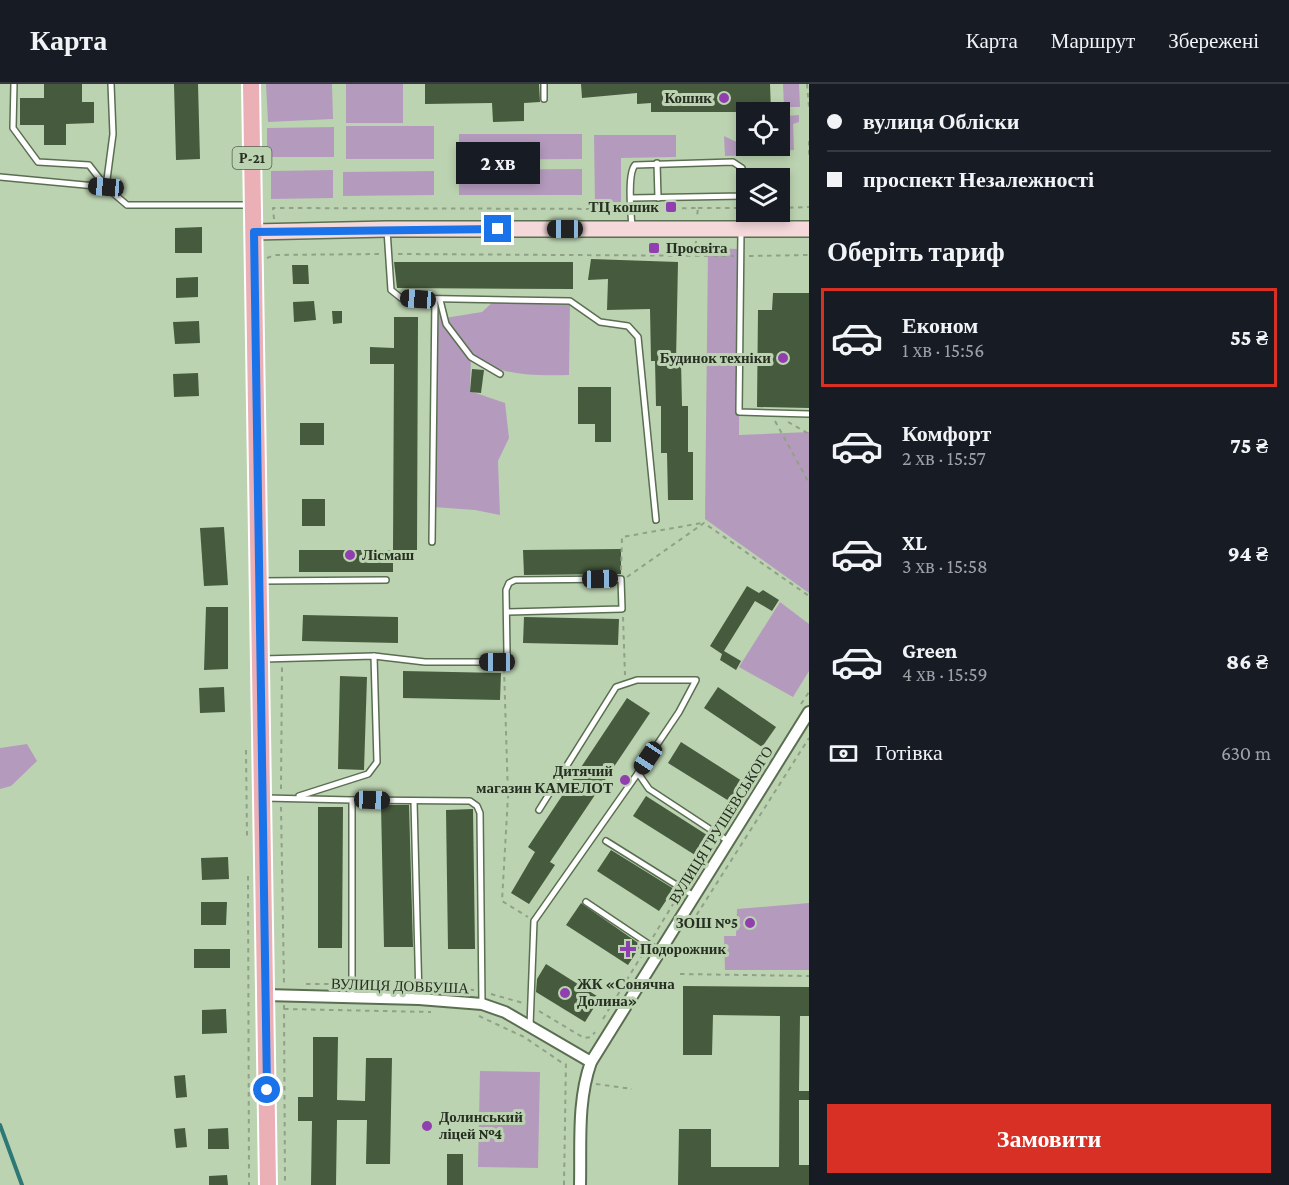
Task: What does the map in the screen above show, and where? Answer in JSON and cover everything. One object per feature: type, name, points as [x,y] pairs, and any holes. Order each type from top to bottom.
[{"type":"main road","name":"Р-21","points":[[251,84],[268,1185]]},
{"type":"main road","points":[[254,232],[387,229],[809,229]]},
{"type":"street","name":"ВУЛИЦЯ ГРУШЕВСЬКОГО","points":[[580,1185],[591,1062],[809,712]]},
{"type":"street","name":"ВУЛИЦЯ ДОВБУША","points":[[265,995],[418,999],[482,1004],[505,1012],[591,1062]]},
{"type":"lane","points":[[14,84],[13,128],[38,162],[89,165],[106,187],[127,205],[253,205]]},
{"type":"lane","points":[[106,187],[113,134],[111,84]]},
{"type":"lane","points":[[544,84],[544,99]]},
{"type":"lane","points":[[631,198],[743,196],[742,168],[736,162],[657,163],[633,166],[631,198],[632,229]]},
{"type":"lane","points":[[657,163],[658,198]]},
{"type":"lane","points":[[0,177],[106,187]]},
{"type":"lane","points":[[387,229],[391,290],[395,295],[437,300],[573,301],[600,322],[628,326],[635,330],[638,337],[656,520]]},
{"type":"lane","points":[[741,229],[739,412],[809,414]]},
{"type":"lane","points":[[437,300],[446,324],[471,357],[500,374]]},
{"type":"lane","points":[[432,542],[437,300]]},
{"type":"lane","points":[[261,659],[374,656],[425,662],[497,662],[504,659],[507,653],[506,590],[509,583],[514,580],[621,579],[622,609],[507,612]]},
{"type":"lane","points":[[260,581],[386,580]]},
{"type":"lane","points":[[296,797],[368,774],[374,769],[377,762],[374,656]]},
{"type":"lane","points":[[530,1026],[534,921],[638,773],[679,712],[696,680],[637,680],[616,687],[539,810]]},
{"type":"lane","points":[[638,773],[649,789],[728,841]]},
{"type":"lane","points":[[263,798],[470,801],[480,813],[482,1004]]},
{"type":"lane","points":[[352,800],[352,999]]},
{"type":"lane","points":[[414,801],[418,999]]},
{"type":"lane","points":[[606,841],[694,896]]},
{"type":"lane","points":[[586,902],[659,951]]},
{"type":"path","points":[[807,84],[809,107]]},
{"type":"path","points":[[809,141],[809,155]]},
{"type":"path","points":[[790,208],[809,207]]},
{"type":"path","points":[[274,231],[273,208],[736,208]]},
{"type":"path","points":[[695,254],[698,208]]},
{"type":"path","points":[[255,270],[267,269],[267,257],[275,255],[695,254],[740,257],[809,255]]},
{"type":"path","points":[[771,413],[809,434]]},
{"type":"path","points":[[771,413],[809,483]]},
{"type":"path","points":[[621,582],[704,523]]},
{"type":"path","points":[[621,582],[622,537],[704,523],[809,596]]},
{"type":"path","points":[[622,609],[626,684]]},
{"type":"path","points":[[282,658],[285,1185]]},
{"type":"path","points":[[504,659],[508,796],[501,901],[534,921]]},
{"type":"path","points":[[686,931],[694,922],[809,738]]},
{"type":"path","points":[[680,974],[809,976]]},
{"type":"path","points":[[284,1009],[442,1013]]},
{"type":"path","points":[[478,1016],[524,1037],[567,1068],[564,1185]]},
{"type":"path","points":[[564,1064],[576,1034]]},
{"type":"path","points":[[590,1083],[598,1076]]},
{"type":"path","points":[[566,1080],[632,1089]]},
{"type":"path","points":[[590,1083],[594,1093]]},
{"type":"shaded area","points":[[266,84],[332,84],[333,119],[268,122]]},
{"type":"shaded area","points":[[346,84],[403,84],[403,123],[346,123]]},
{"type":"shaded area","points":[[783,84],[799,84],[800,107],[790,107],[790,102],[784,102]]},
{"type":"shaded area","points":[[799,115],[799,122],[793,124],[794,150],[790,150],[790,116]]},
{"type":"shaded area","points":[[346,126],[434,126],[434,159],[346,159]]},
{"type":"shaded area","points":[[334,127],[334,157],[267,157],[267,128]]},
{"type":"shaded area","points":[[459,134],[582,134],[582,159],[459,160]]},
{"type":"shaded area","points":[[594,135],[676,135],[676,157],[621,158],[621,203],[595,204]]},
{"type":"shaded area","points":[[724,136],[736,142],[736,156],[725,156]]},
{"type":"shaded area","points":[[582,169],[582,195],[459,195],[459,170]]},
{"type":"shaded area","points":[[333,170],[333,198],[271,199],[271,171]]},
{"type":"shaded area","points":[[434,171],[434,195],[343,196],[343,172]]},
{"type":"shaded area","points":[[708,248],[740,249],[739,435],[809,432],[809,593],[705,519]]},
{"type":"shaded area","points":[[435,300],[440,300],[445,318],[482,312],[495,300],[570,301],[569,375],[518,374],[495,368],[471,357],[470,391],[505,403],[509,438],[498,461],[500,515],[475,510],[433,507]]},
{"type":"shaded area","points":[[780,602],[809,624],[809,671],[793,697],[739,667]]},
{"type":"shaded area","points":[[27,744],[37,761],[11,786],[0,789],[0,748]]},
{"type":"shaded area","points":[[809,903],[809,970],[725,970],[724,936],[736,936],[737,909]]},
{"type":"shaded area","points":[[480,1071],[540,1072],[538,1168],[478,1167]]},
{"type":"building","points":[[44,84],[82,84],[82,102],[94,102],[94,123],[66,124],[66,145],[44,145],[44,125],[20,125],[20,98],[44,98]]},
{"type":"building","points":[[174,84],[198,84],[200,159],[176,160]]},
{"type":"building","points":[[425,84],[539,84],[540,102],[524,103],[524,121],[493,122],[492,103],[425,104]]},
{"type":"building","points":[[581,84],[770,84],[771,102],[736,102],[736,112],[651,112],[651,103],[637,104],[637,93],[582,98]]},
{"type":"building","points":[[202,227],[202,253],[175,253],[175,228]]},
{"type":"building","points":[[591,259],[678,262],[676,361],[681,361],[682,406],[688,406],[688,452],[693,452],[693,500],[668,500],[667,453],[661,453],[661,406],[656,406],[655,361],[651,361],[650,309],[607,310],[608,279],[588,280]]},
{"type":"building","points":[[394,262],[573,262],[573,289],[397,288]]},
{"type":"building","points":[[292,265],[308,265],[309,284],[293,284]]},
{"type":"building","points":[[198,277],[198,297],[176,298],[176,278]]},
{"type":"building","name":"Будинок техніки","points":[[773,293],[809,293],[809,408],[757,407],[758,310],[772,310]]},
{"type":"building","points":[[314,301],[316,320],[294,322],[293,302]]},
{"type":"building","points":[[332,311],[342,311],[342,323],[333,324]]},
{"type":"building","points":[[394,317],[418,317],[417,550],[393,550],[394,364],[370,364],[370,347],[394,348]]},
{"type":"building","points":[[199,321],[200,343],[175,344],[173,322]]},
{"type":"building","points":[[472,369],[484,370],[481,393],[470,392]]},
{"type":"building","points":[[198,373],[199,396],[174,397],[173,374]]},
{"type":"building","points":[[578,387],[611,387],[611,442],[595,442],[595,424],[578,424]]},
{"type":"building","points":[[300,423],[324,423],[324,445],[300,445]]},
{"type":"building","points":[[302,499],[325,499],[325,526],[302,526]]},
{"type":"building","points":[[224,527],[228,585],[204,586],[200,528]]},
{"type":"building","points":[[621,549],[621,574],[524,575],[523,550]]},
{"type":"building","points":[[299,550],[393,550],[393,572],[299,572]]},
{"type":"building","points":[[747,586],[759,593],[763,590],[779,600],[772,611],[755,601],[724,651],[741,661],[736,670],[720,660],[722,654],[710,646]]},
{"type":"building","points":[[206,607],[228,607],[228,669],[204,670]]},
{"type":"building","points":[[303,615],[398,617],[398,643],[302,641]]},
{"type":"building","points":[[524,617],[619,619],[618,645],[523,643]]},
{"type":"building","points":[[403,671],[501,673],[500,700],[403,698]]},
{"type":"building","points":[[340,676],[367,677],[364,770],[338,769]]},
{"type":"building","points":[[224,687],[225,712],[200,713],[199,688]]},
{"type":"building","points":[[718,687],[776,727],[762,747],[704,708]]},
{"type":"building","points":[[627,698],[650,713],[550,862],[555,865],[529,904],[511,893],[535,852],[528,847]]},
{"type":"building","points":[[681,742],[742,781],[729,801],[668,763]]},
{"type":"building","points":[[646,796],[707,835],[695,855],[633,816]]},
{"type":"building","points":[[381,805],[409,805],[413,947],[384,947]]},
{"type":"building","points":[[318,807],[343,807],[342,948],[318,948]]},
{"type":"building","points":[[473,809],[475,949],[448,949],[446,810]]},
{"type":"building","points":[[611,850],[674,889],[659,911],[597,871]]},
{"type":"building","points":[[228,857],[229,879],[202,880],[201,858]]},
{"type":"building","points":[[201,902],[227,902],[226,925],[201,925]]},
{"type":"building","points":[[581,903],[641,945],[628,965],[566,925]]},
{"type":"building","points":[[194,949],[230,949],[230,968],[194,968]]},
{"type":"building","name":"ЖК «Сонячна Долина»","points":[[546,964],[600,998],[585,1022],[536,992],[537,979]]},
{"type":"building","points":[[683,986],[809,987],[809,1016],[800,1016],[799,1091],[809,1091],[809,1100],[799,1100],[799,1165],[809,1165],[809,1185],[678,1185],[679,1129],[711,1129],[711,1167],[779,1167],[780,1016],[713,1015],[712,1055],[683,1055]]},
{"type":"building","points":[[226,1009],[227,1033],[202,1034],[202,1010]]},
{"type":"building","points":[[313,1037],[338,1037],[337,1100],[365,1101],[366,1058],[392,1058],[390,1164],[366,1164],[367,1120],[337,1120],[336,1185],[311,1185],[312,1121],[298,1121],[298,1097],[313,1097]]},
{"type":"building","points":[[185,1075],[187,1097],[176,1098],[174,1076]]},
{"type":"building","points":[[185,1128],[187,1147],[176,1148],[174,1129]]},
{"type":"building","points":[[228,1128],[229,1149],[208,1149],[208,1129]]},
{"type":"building","points":[[447,1154],[463,1154],[463,1185],[447,1185]]},
{"type":"building","points":[[227,1175],[228,1185],[209,1185],[209,1176]]},
{"type":"waterway","points":[[0,1125],[22,1185]]},
{"type":"place","name":"Кошик","points":[[724,98]]},
{"type":"place","name":"ТЦ кошик","points":[[671,207]]},
{"type":"place","name":"Просвіта","points":[[654,248]]},
{"type":"place","name":"Будинок техніки","points":[[783,358]]},
{"type":"place","name":"Лісмаш","points":[[350,555]]},
{"type":"place","name":"Дитячий магазин КАМЕЛОТ","points":[[625,780]]},
{"type":"place","name":"ЗОШ №5","points":[[750,923]]},
{"type":"place","name":"Подорожник","points":[[628,949]]},
{"type":"place","name":"ЖК «Сонячна Долина»","points":[[565,993]]},
{"type":"place","name":"Долинський ліцей №4","points":[[427,1126]]},
{"type":"route","points":[[267,1090],[254,232],[498,229]]}]
